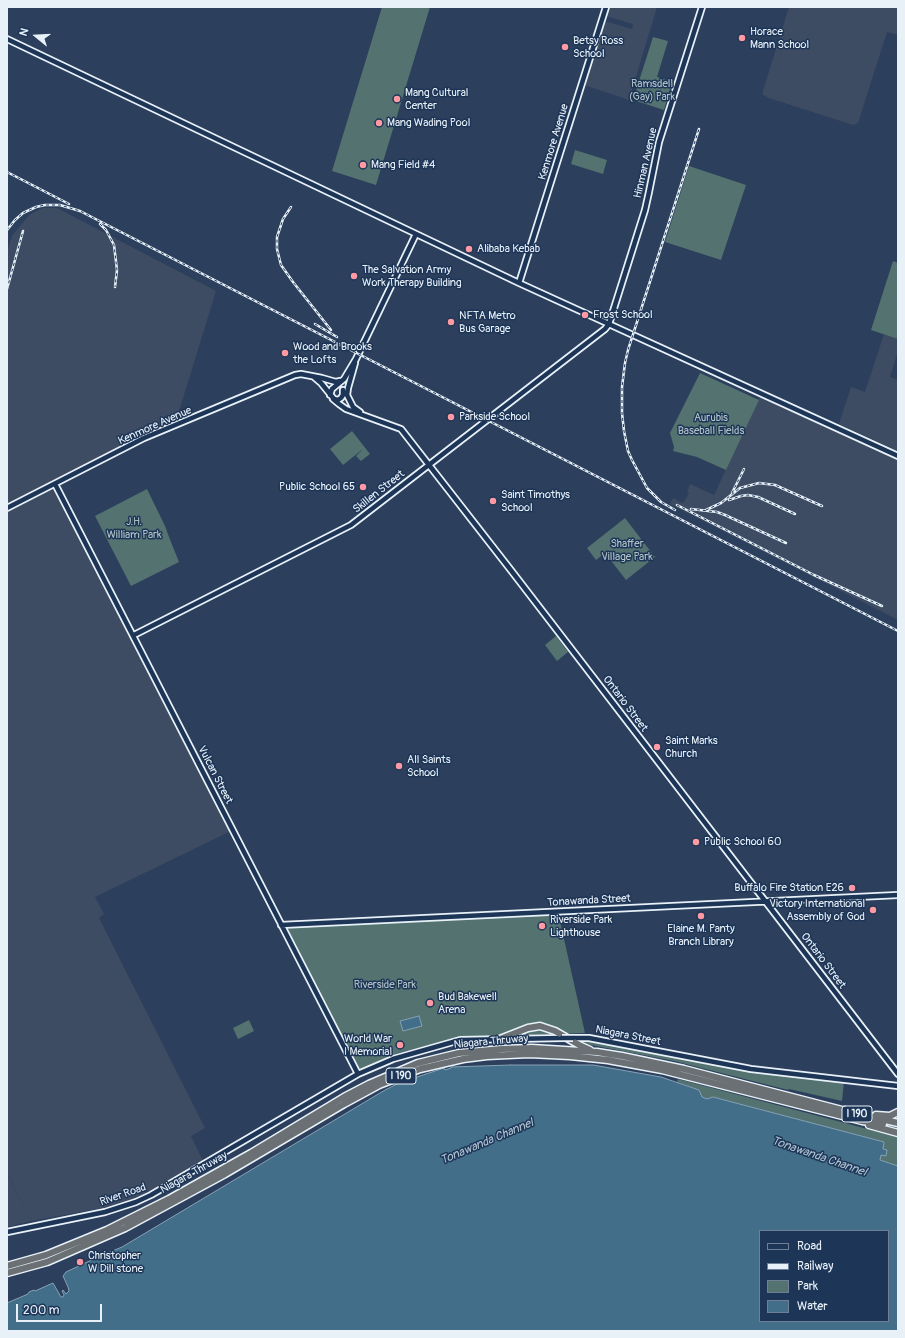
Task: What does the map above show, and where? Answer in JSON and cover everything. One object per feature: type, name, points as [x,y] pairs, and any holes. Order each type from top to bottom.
[{"type":"highway","points":[[500,1039],[528,1028],[540,1026],[555,1030],[581,1046],[597,1052]]},
{"type":"highway","name":"Niagara Thruway","points":[[7,1266],[46,1255],[106,1230],[169,1199],[369,1084],[418,1063],[459,1053],[502,1049],[547,1049],[597,1052],[672,1066],[867,1117],[898,1123]]},
{"type":"highway","name":"Niagara Thruway","points":[[7,1273],[47,1262],[125,1228],[225,1174],[379,1085],[420,1069],[463,1059],[529,1054],[608,1060],[662,1070],[862,1121],[898,1127]]},
{"type":"highway","points":[[817,1104],[882,1116],[893,1115],[898,1112]]},
{"type":"highway","points":[[862,1121],[866,1124],[898,1133]]},
{"type":"street","name":"Kenmore Avenue","points":[[519,283],[606,7]]},
{"type":"street","name":"Hinman Avenue","points":[[609,324],[648,196],[659,142],[702,7]]},
{"type":"street","points":[[7,39],[519,283],[898,456]]},
{"type":"street","points":[[332,397],[330,391],[341,388],[416,234]]},
{"type":"street","name":"Skillen Street","points":[[134,635],[351,525],[603,332],[609,324]]},
{"type":"street","points":[[314,377],[332,397],[338,400],[344,379],[356,359]]},
{"type":"street","name":"Kenmore Avenue","points":[[7,508],[144,438],[295,375],[301,374],[322,378],[341,388]]},
{"type":"street","name":"Ontario Street","points":[[341,388],[353,407],[370,418]]},
{"type":"street","name":"Ontario Street","points":[[332,397],[346,409],[401,429],[898,1074]]},
{"type":"street","name":"Vulcan Street","points":[[55,484],[134,635],[358,1074]]},
{"type":"street","name":"Tonawanda Street","points":[[281,925],[898,895]]},
{"type":"street","name":"Niagara Street","points":[[358,1074],[403,1055],[455,1041],[589,1038],[751,1069],[898,1086]]},
{"type":"street","name":"River Road","points":[[7,1232],[107,1212],[141,1200],[358,1074]]},
{"type":"shaded area","points":[[609,7],[657,7],[629,100],[584,85],[604,21],[632,29],[633,24],[606,16]]},
{"type":"shaded area","points":[[789,7],[898,7],[898,35],[887,32],[858,123],[853,125],[769,98],[762,94]]},
{"type":"shaded area","points":[[43,208],[57,208],[216,291],[176,421],[7,505],[7,252],[12,236],[29,215]]},
{"type":"shaded area","points":[[884,334],[898,339],[898,351],[890,377],[898,380],[898,451],[839,424],[851,387],[865,392]]},
{"type":"shaded area","points":[[760,397],[898,460],[898,620],[670,504],[673,498],[682,503],[684,502],[689,493],[687,492],[690,484],[714,495]]},
{"type":"shaded area","points":[[55,484],[233,830],[95,897],[104,914],[99,918],[205,1128],[191,1136],[203,1161],[129,1201],[103,1208],[31,1221],[7,1172],[7,510]]},
{"type":"shaded area","points":[[7,1173],[31,1221],[7,1227]]},
{"type":"green space","points":[[382,7],[430,7],[376,185],[332,171]]},
{"type":"green space","name":"Ramsdell (Gay) Park","points":[[653,37],[668,41],[657,77],[672,82],[664,110],[633,100]]},
{"type":"green space","points":[[575,150],[607,160],[603,174],[571,164]]},
{"type":"green space","points":[[689,166],[746,185],[721,260],[665,242]]},
{"type":"green space","points":[[893,261],[898,263],[898,339],[871,330]]},
{"type":"green space","name":"Aurubis Baseball Fields","points":[[700,373],[759,400],[726,470],[697,457],[673,451],[674,447],[670,433]]},
{"type":"green space","points":[[352,431],[370,454],[361,461],[356,456],[363,449],[343,465],[330,449]]},
{"type":"green space","name":"J.H. William Park","points":[[147,489],[165,526],[179,562],[131,586],[95,516]]},
{"type":"green space","name":"Shaffer Village Park","points":[[625,518],[655,557],[626,580],[605,553],[596,560],[587,548]]},
{"type":"green space","points":[[556,636],[568,652],[557,661],[545,645]]},
{"type":"green space","name":"Riverside Park","points":[[560,913],[563,918],[563,920],[560,921],[585,1033],[460,1037],[398,1053],[361,1069],[357,1067],[288,931],[290,927]]},
{"type":"green space","points":[[249,1020],[254,1031],[238,1039],[233,1028]]},
{"type":"green space","points":[[578,1040],[590,1040],[750,1071],[844,1081],[842,1101],[788,1090],[674,1061],[583,1044]]},
{"type":"green space","points":[[678,1079],[898,1137],[898,1166],[880,1160],[884,1142],[713,1097],[707,1099],[702,1097],[699,1090],[677,1082]]},
{"type":"water","points":[[419,1016],[422,1026],[403,1031],[400,1021]]},
{"type":"water","name":"Tonawanda Channel","points":[[510,1065],[593,1065],[661,1077],[699,1090],[702,1097],[707,1099],[713,1097],[884,1142],[883,1149],[887,1150],[886,1156],[881,1155],[880,1160],[898,1166],[898,1331],[7,1331],[7,1303],[28,1294],[29,1292],[53,1283],[61,1297],[63,1297],[63,1290],[66,1294],[69,1291],[63,1276],[66,1272],[122,1247],[385,1090],[399,1083],[444,1068],[445,1070],[451,1068]]},
{"type":"railway","points":[[675,510],[661,502],[647,488],[628,451],[622,413],[622,387],[628,350],[699,129]]},
{"type":"railway","points":[[7,172],[69,204]]},
{"type":"railway","points":[[7,230],[23,213],[36,207],[45,205],[60,205],[80,211],[898,631]]},
{"type":"railway","points":[[291,207],[283,219],[277,237],[277,249],[281,265],[331,330]]},
{"type":"railway","points":[[100,224],[106,230],[114,245],[117,270],[115,287]]},
{"type":"railway","points":[[7,289],[23,231]]},
{"type":"railway","points":[[315,324],[337,337]]},
{"type":"railway","points":[[732,493],[744,469]]},
{"type":"railway","points":[[706,510],[721,503],[740,488],[759,483],[775,485],[822,506]]},
{"type":"railway","points":[[729,500],[748,495],[758,497],[795,514]]},
{"type":"railway","points":[[677,505],[814,575],[882,606]]},
{"type":"railway","points":[[691,509],[717,512],[786,543]]},
{"type":"place","name":"Horace Mann School","points":[[742,38]]},
{"type":"place","name":"Betsy Ross School","points":[[565,47]]},
{"type":"place","name":"Mang Cultural Center","points":[[397,99]]},
{"type":"place","name":"Mang Wading Pool","points":[[379,123]]},
{"type":"place","name":"Mang Field #4","points":[[363,165]]},
{"type":"place","name":"Alibaba Kebab","points":[[469,249]]},
{"type":"place","name":"The Salvation Army Work Therapy Building","points":[[354,276]]},
{"type":"place","name":"Frost School","points":[[585,315]]},
{"type":"place","name":"NFTA Metro Bus Garage","points":[[451,322]]},
{"type":"place","name":"Wood and Brooks the Lofts","points":[[285,353]]},
{"type":"place","name":"Parkside School","points":[[451,417]]},
{"type":"place","name":"Public School 65","points":[[363,487]]},
{"type":"place","name":"Saint Timothys School","points":[[493,501]]},
{"type":"place","name":"Saint Marks Church","points":[[657,747]]},
{"type":"place","name":"All Saints School","points":[[399,766]]},
{"type":"place","name":"Public School 60","points":[[696,842]]},
{"type":"place","name":"Buffalo Fire Station E26","points":[[852,888]]},
{"type":"place","name":"Victory International Assembly of God","points":[[873,910]]},
{"type":"place","name":"Elaine M. Panty Branch Library","points":[[701,916]]},
{"type":"place","name":"Riverside Park Lighthouse","points":[[542,926]]},
{"type":"place","name":"Bud Bakewell Arena","points":[[430,1003]]},
{"type":"place","name":"World War I Memorial","points":[[400,1045]]},
{"type":"place","name":"Christopher W Dill stone","points":[[80,1262]]}]
